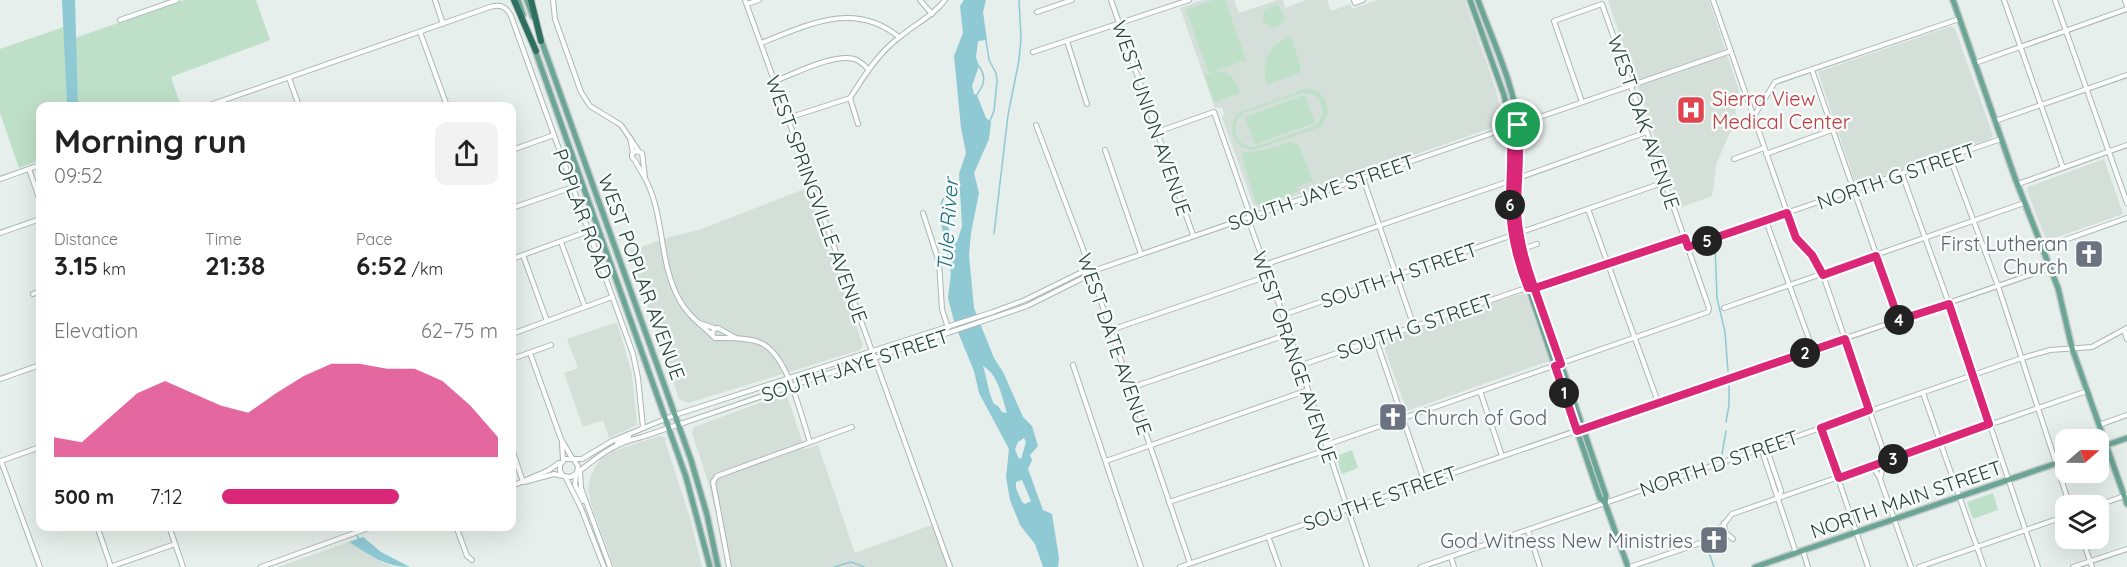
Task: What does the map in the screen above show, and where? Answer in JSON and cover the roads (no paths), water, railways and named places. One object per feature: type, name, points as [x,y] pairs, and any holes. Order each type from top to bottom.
[{"type":"highway","points":[[516,0],[536,51]]},
{"type":"highway","points":[[531,0],[541,41]]},
{"type":"main road","name":"WEST POPLAR AVENUE","points":[[527,0],[679,425],[702,494],[718,567]]},
{"type":"main road","points":[[1470,0],[1506,102],[1517,208],[1516,235],[1522,249],[1538,317],[1606,496],[1605,503],[1629,567]]},
{"type":"main road","points":[[1478,0],[1510,88],[1518,125],[1514,179],[1516,235],[1531,288],[1550,332],[1558,365]]},
{"type":"main road","points":[[1954,0],[2017,184],[2059,293],[2072,348],[2100,429]]},
{"type":"main road","name":"WEST POPLAR AVENUE","points":[[536,51],[666,418],[695,506],[710,567]]},
{"type":"main road","points":[[1489,53],[1496,59],[1504,82],[1510,88]]},
{"type":"main road","points":[[1538,317],[1546,331],[1550,332]]},
{"type":"main road","points":[[2109,445],[2127,438]]},
{"type":"main road","points":[[2109,454],[2127,504]]},
{"type":"main road","name":"NORTH MAIN STREET","points":[[1755,567],[2055,463]]},
{"type":"street","points":[[120,20],[177,0]]},
{"type":"street","points":[[219,102],[443,24],[435,0]]},
{"type":"street","points":[[746,2],[759,0]]},
{"type":"street","points":[[920,0],[932,14]]},
{"type":"street","points":[[788,118],[850,98],[868,69],[899,37],[932,14],[945,0]]},
{"type":"street","points":[[1037,12],[1072,0]]},
{"type":"street","name":"WEST UNION AVENUE","points":[[1111,0],[1193,236]]},
{"type":"street","points":[[1034,52],[1189,0]]},
{"type":"street","points":[[1355,1],[1363,0]]},
{"type":"street","points":[[1713,0],[1796,238],[1812,255],[1823,275],[1882,447],[1884,462],[1880,479]]},
{"type":"street","points":[[2004,0],[2063,168]]},
{"type":"street","points":[[2055,0],[2127,203]]},
{"type":"street","points":[[1974,63],[2127,7],[2125,0]]},
{"type":"street","points":[[553,1],[555,19],[581,92],[590,106],[621,125],[642,153],[645,177],[655,206],[664,257],[680,302],[716,339],[755,341],[767,346],[780,360],[810,442]]},
{"type":"street","name":"WEST SPRINGVILLE AVENUE","points":[[746,2],[950,567]]},
{"type":"street","name":"WEST OAK AVENUE","points":[[1582,102],[1554,21],[1602,4],[1709,308],[1706,314],[1635,338]]},
{"type":"street","name":"POPLAR ROAD","points":[[443,24],[490,7],[504,6],[511,16],[636,367],[643,427]]},
{"type":"street","points":[[761,43],[821,21],[841,17],[866,18],[888,28],[899,37]]},
{"type":"street","points":[[1752,115],[1775,82],[1959,19]]},
{"type":"street","points":[[420,32],[446,102]]},
{"type":"street","points":[[1067,41],[1087,104]]},
{"type":"street","name":"SOUTH JAYE STREET","points":[[573,459],[582,459],[602,446],[666,418],[949,328],[1025,300],[1082,272],[1090,272],[1731,51]]},
{"type":"street","points":[[775,81],[846,57],[858,60],[868,69]]},
{"type":"street","points":[[1812,70],[1899,320]]},
{"type":"street","points":[[1995,122],[2127,75]]},
{"type":"street","points":[[289,78],[298,102]]},
{"type":"street","points":[[850,98],[858,124]]},
{"type":"street","name":"WEST ORANGE AVENUE","points":[[1158,132],[1214,112],[1367,567]]},
{"type":"street","name":"WEST DATE AVENUE","points":[[1036,125],[1111,330],[1190,563]]},
{"type":"street","points":[[1766,154],[1832,130]]},
{"type":"street","points":[[1264,265],[1647,132]]},
{"type":"street","points":[[516,149],[554,135]]},
{"type":"street","points":[[630,137],[632,157],[645,177]]},
{"type":"street","name":"NORTH G STREET","points":[[1688,247],[2001,139]]},
{"type":"street","points":[[2017,184],[2127,145]]},
{"type":"street","points":[[1734,159],[1764,148]]},
{"type":"street","points":[[633,153],[639,150]]},
{"type":"street","points":[[1105,150],[1141,254]]},
{"type":"street","points":[[636,161],[642,158]]},
{"type":"street","points":[[1950,158],[1998,286],[2055,460]]},
{"type":"street","points":[[0,179],[36,166]]},
{"type":"street","points":[[29,169],[36,189]]},
{"type":"street","points":[[1902,174],[1949,304],[2038,567]]},
{"type":"street","points":[[1363,178],[1414,327]]},
{"type":"street","name":"SOUTH H STREET","points":[[1282,315],[1397,277],[1665,182]]},
{"type":"street","points":[[516,207],[573,187]]},
{"type":"street","points":[[1724,308],[2024,203]]},
{"type":"street","points":[[1588,209],[1658,402]]},
{"type":"street","points":[[923,213],[939,262],[942,309],[949,328]]},
{"type":"street","points":[[2042,248],[2127,218]]},
{"type":"street","points":[[0,233],[36,220]]},
{"type":"street","points":[[1766,220],[1813,350]]},
{"type":"street","points":[[516,258],[589,231]]},
{"type":"street","points":[[1531,288],[1685,238]]},
{"type":"street","points":[[561,242],[585,307]]},
{"type":"street","points":[[1522,249],[1537,244]]},
{"type":"street","points":[[524,255],[547,321]]},
{"type":"street","name":"SOUTH E STREET","points":[[1180,567],[2050,268]]},
{"type":"street","name":"SOUTH JAYE STREET","points":[[578,473],[601,453],[614,446],[1027,306],[1085,277],[1090,272]]},
{"type":"street","points":[[1111,330],[1268,276]]},
{"type":"street","name":"SOUTH G STREET","points":[[1299,366],[1531,288]]},
{"type":"street","points":[[516,333],[612,297]]},
{"type":"street","points":[[699,323],[719,329],[736,339]]},
{"type":"street","points":[[712,335],[715,328]]},
{"type":"street","points":[[2125,329],[2127,339]]},
{"type":"street","name":"NORTH D STREET","points":[[1421,567],[2022,358],[2050,350],[2092,347],[2125,329]]},
{"type":"street","points":[[720,338],[722,332]]},
{"type":"street","points":[[1130,388],[1289,334]]},
{"type":"street","points":[[1168,502],[1635,338]]},
{"type":"street","points":[[1376,340],[1425,483]]},
{"type":"street","points":[[516,358],[551,345]]},
{"type":"street","points":[[530,353],[561,440],[578,466],[581,488],[610,567]]},
{"type":"street","points":[[1073,365],[1141,567]]},
{"type":"street","points":[[0,379],[36,368]]},
{"type":"street","points":[[1106,461],[1308,390]]},
{"type":"street","points":[[1629,567],[1712,539],[1732,514],[2038,406],[2087,391]]},
{"type":"street","points":[[1480,392],[1502,456]]},
{"type":"street","points":[[1923,393],[1984,567]]},
{"type":"street","points":[[2099,426],[2127,415]]},
{"type":"street","points":[[729,567],[713,482],[717,476],[852,427]]},
{"type":"street","points":[[1821,428],[1868,567]]},
{"type":"street","name":"SOUTH JAYE STREET","points":[[614,446],[629,434]]},
{"type":"street","points":[[561,440],[562,460],[559,468],[581,508],[604,567]]},
{"type":"street","points":[[1763,447],[1796,553]]},
{"type":"street","points":[[36,448],[1,461],[40,567]]},
{"type":"street","points":[[524,482],[562,460],[573,459]]},
{"type":"street","points":[[516,460],[524,482]]},
{"type":"street","points":[[1872,466],[1880,479],[1911,567]]},
{"type":"street","points":[[516,485],[551,475],[571,477],[578,473]]},
{"type":"street","points":[[2109,502],[2126,496]]},
{"type":"street","points":[[1919,567],[2055,520]]},
{"type":"street","points":[[1724,522],[1725,532],[1733,539]]},
{"type":"street","points":[[1528,530],[1540,567]]},
{"type":"street","points":[[99,531],[111,567],[175,544]]},
{"type":"street","points":[[171,531],[183,567]]},
{"type":"street","points":[[261,567],[360,531]]},
{"type":"street","points":[[458,531],[467,556],[472,560]]},
{"type":"street","points":[[1268,536],[1279,567]]},
{"type":"street","points":[[597,549],[603,547]]},
{"type":"street","points":[[2086,549],[2092,567]]},
{"type":"street","points":[[2073,567],[2127,549]]},
{"type":"street","points":[[1803,550],[1808,567]]},
{"type":"street","points":[[1450,557],[1454,567]]},
{"type":"water","points":[[62,0],[75,0],[78,102],[67,102]]},
{"type":"water","name":"Tule River","points":[[964,0],[986,0],[983,12],[987,40],[978,41],[976,57],[979,66],[972,86],[986,118],[991,122],[989,139],[974,173],[979,193],[969,255],[974,308],[994,358],[1003,372],[1023,417],[1032,426],[1038,446],[1030,455],[1032,460],[1028,469],[1043,510],[1052,514],[1059,558],[1058,567],[1043,567],[1035,544],[1020,525],[1010,500],[1006,477],[1009,449],[979,393],[974,371],[955,325],[948,298],[951,273],[940,218],[941,206],[953,241],[957,242],[962,226],[959,174],[966,153],[961,128],[954,56],[963,33],[960,6]],"holes":[[[983,366],[996,380],[1007,413],[1002,412],[994,404]],[[1024,438],[1026,442],[1021,459],[1015,449],[1018,442]],[[1022,480],[1031,501],[1025,504],[1022,502],[1016,482]]]},
{"type":"water","points":[[363,537],[381,552],[410,567],[385,563],[349,542]]},
{"type":"waterway","points":[[994,234],[1008,115],[1019,60],[1021,38],[1019,0]]},
{"type":"waterway","points":[[986,40],[989,60],[996,73],[997,81],[994,111],[989,123]]},
{"type":"waterway","points":[[976,96],[984,81],[979,66]]},
{"type":"waterway","name":"Tule River","points":[[941,207],[945,197],[962,189]]},
{"type":"waterway","points":[[1715,244],[1717,298],[1725,332],[1728,371]]},
{"type":"waterway","points":[[1726,422],[1729,385]]},
{"type":"waterway","points":[[1722,454],[1726,431]]},
{"type":"waterway","points":[[357,536],[360,540]]},
{"type":"waterway","points":[[1707,547],[1714,567]]},
{"type":"waterway","points":[[834,567],[851,562],[864,567]]},
{"type":"place","name":"Sierra View Medical Center","points":[[1691,110]]},
{"type":"place","name":"First Lutheran Church","points":[[2089,254]]},
{"type":"place","name":"Church of God","points":[[1393,417]]},
{"type":"place","name":"God Witness New Ministries","points":[[1714,540]]}]
